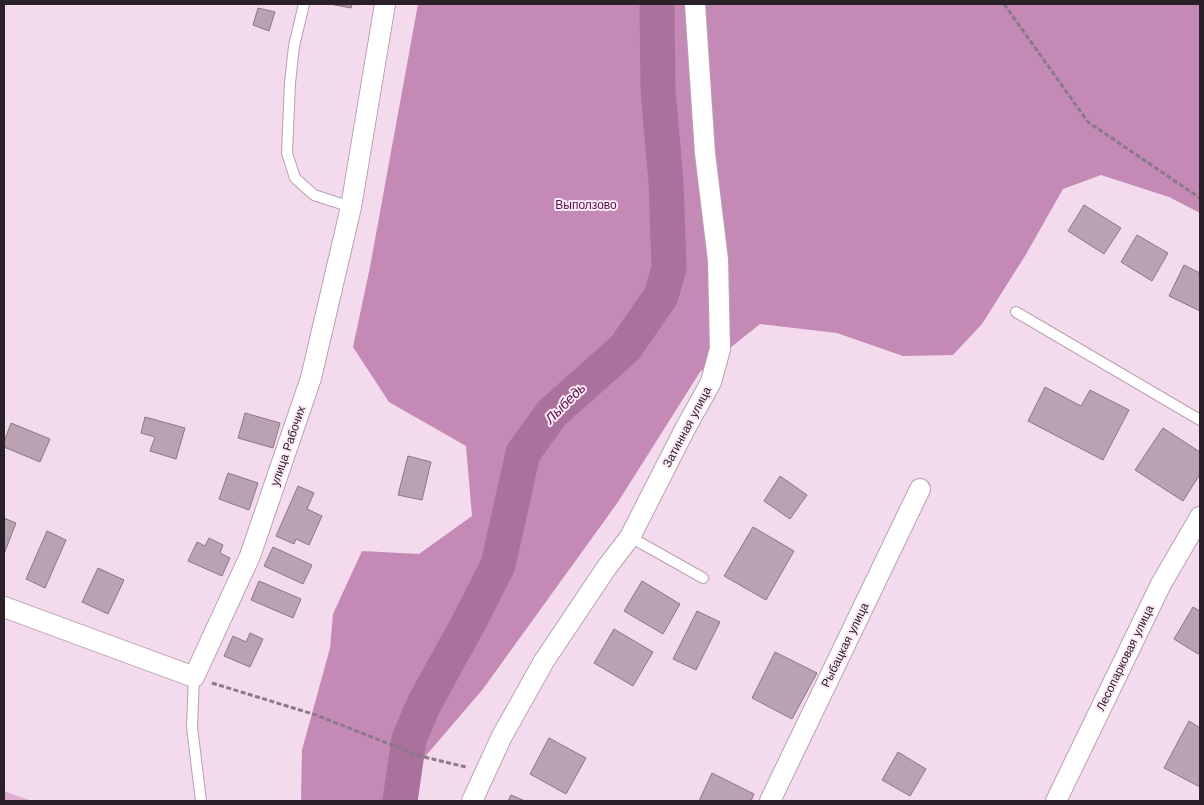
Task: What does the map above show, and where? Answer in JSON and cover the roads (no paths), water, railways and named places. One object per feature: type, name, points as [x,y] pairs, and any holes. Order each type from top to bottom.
[{"type":"street","name":"улица Рабочих","points":[[194,677],[250,556],[311,378],[350,208],[384,4]]},
{"type":"street","name":"Затинная улица","points":[[472,801],[502,736],[544,661],[607,567],[630,537],[711,382],[720,349],[718,260],[705,153],[695,4]]},
{"type":"street","name":"Рыбацкая улица","points":[[770,801],[920,489]]},
{"type":"street","name":"Лесопарковая улица","points":[[1056,801],[1161,584],[1200,517]]},
{"type":"street","points":[[4,607],[194,677]]},
{"type":"lane","points":[[304,4],[294,46],[290,83],[287,153],[295,178],[314,195],[350,208]]},
{"type":"lane","points":[[1016,312],[1200,420]]},
{"type":"lane","points":[[630,537],[703,578]]},
{"type":"lane","points":[[194,677],[192,727],[201,801]]},
{"type":"waterway","name":"Лыбедь","points":[[400,801],[409,739],[424,704],[498,565],[523,453],[552,413],[625,348],[661,296],[669,268],[666,182],[658,90],[657,4]]},
{"type":"park label","name":"Выползово","points":[[586,205]]}]
